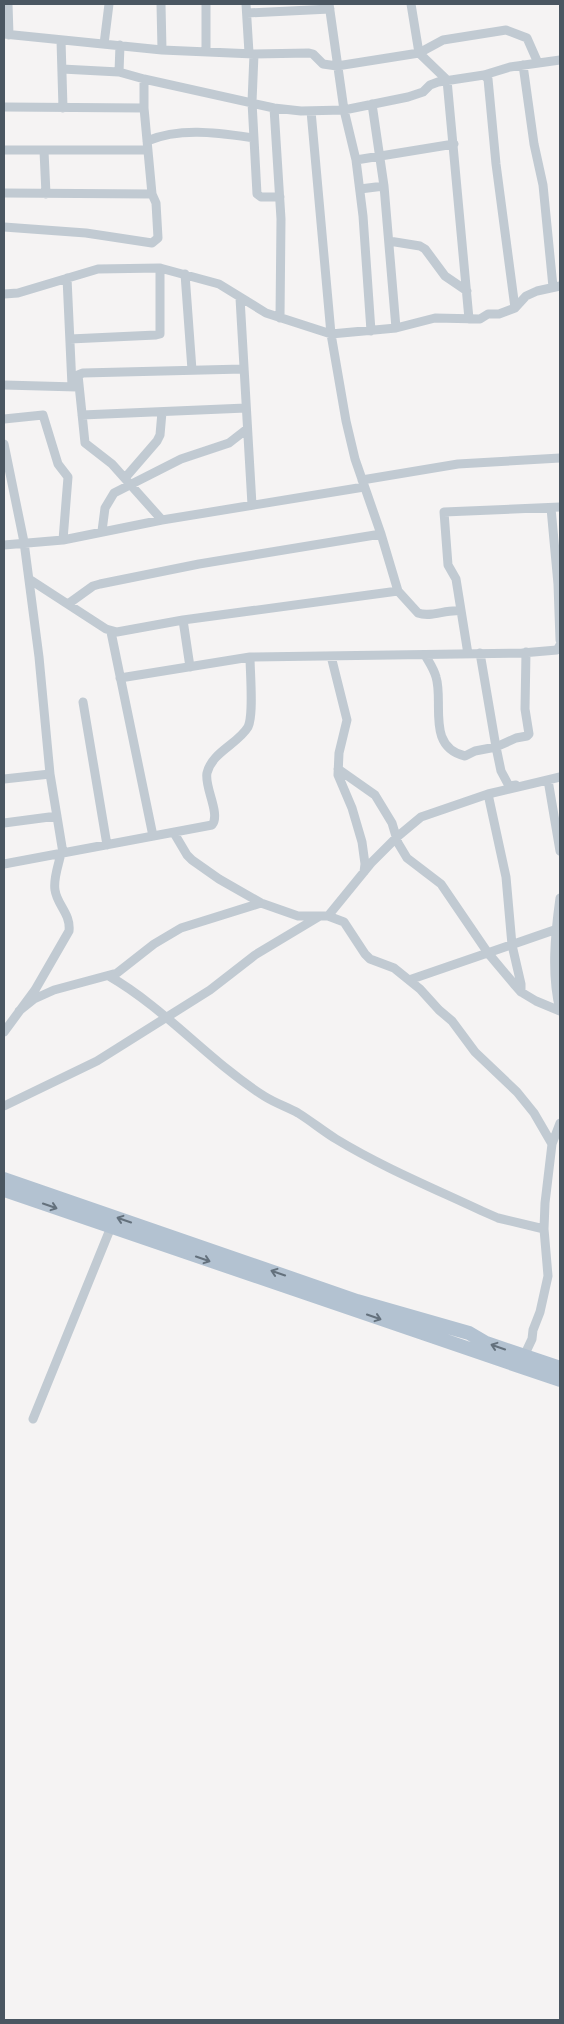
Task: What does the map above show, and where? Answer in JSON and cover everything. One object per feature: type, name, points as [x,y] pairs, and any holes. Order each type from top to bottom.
[{"type":"main road","points":[[4,1179],[350,1298],[469,1333],[486,1343],[560,1368]]},
{"type":"main road","points":[[4,1190],[560,1380]]},
{"type":"street","points":[[8,4],[6,34],[162,50],[308,53],[313,54],[323,64],[337,66],[419,52],[443,40],[506,30],[527,38],[538,63]]},
{"type":"street","points":[[104,44],[109,4]]},
{"type":"street","points":[[161,4],[162,50]]},
{"type":"street","points":[[206,4],[206,52]]},
{"type":"street","points":[[411,4],[419,52],[447,80],[469,318]]},
{"type":"street","points":[[280,197],[261,197],[257,194],[252,102],[252,53],[246,8],[330,6],[344,110],[356,160],[360,189],[371,331]]},
{"type":"street","points":[[61,40],[63,108]]},
{"type":"street","points":[[119,72],[120,46]]},
{"type":"street","points":[[62,69],[119,72],[144,80],[274,108],[311,111],[344,110],[408,97],[423,92],[434,83],[484,75],[523,65],[560,60]]},
{"type":"street","points":[[4,294],[18,293],[98,269],[160,268],[219,284],[253,307],[280,318],[331,334],[396,328],[435,318],[469,318],[480,320],[488,314],[499,314],[515,308],[526,296],[537,291],[557,287],[523,65]]},
{"type":"street","points":[[484,75],[488,78],[496,164],[515,308]]},
{"type":"street","points":[[4,227],[86,233],[152,243],[158,238],[156,203],[152,194],[147,146],[144,80]]},
{"type":"street","points":[[372,104],[384,186],[396,328]]},
{"type":"street","points":[[4,107],[144,108]]},
{"type":"street","points":[[274,108],[280,197],[280,318]]},
{"type":"street","points":[[311,111],[331,334],[346,422],[363,484],[381,534],[398,591],[418,613],[423,615],[452,610],[460,611]]},
{"type":"street","points":[[4,150],[44,151],[147,146],[164,135],[202,131],[254,138]]},
{"type":"street","points":[[356,160],[454,144]]},
{"type":"street","points":[[44,151],[46,194]]},
{"type":"street","points":[[360,189],[384,186]]},
{"type":"street","points":[[4,193],[152,194]]},
{"type":"street","points":[[389,241],[420,246],[425,249],[445,276],[467,291]]},
{"type":"street","points":[[70,339],[160,334],[160,268]]},
{"type":"street","points":[[185,274],[192,370]]},
{"type":"street","points":[[67,278],[70,339],[85,443],[112,464],[162,520]]},
{"type":"street","points":[[240,298],[252,505]]},
{"type":"street","points":[[76,387],[78,375],[80,374],[243,369]]},
{"type":"street","points":[[4,385],[76,387]]},
{"type":"street","points":[[82,415],[246,408]]},
{"type":"street","points":[[102,531],[103,515],[108,501],[128,481],[157,441],[160,435],[162,412]]},
{"type":"street","points":[[4,419],[43,415],[58,464],[68,477],[63,540]]},
{"type":"street","points":[[128,481],[180,459],[229,443],[248,429]]},
{"type":"street","points":[[4,444],[24,542],[39,657],[50,774],[62,853],[54,883],[55,890],[69,920],[69,931],[34,990],[4,1032]]},
{"type":"street","points":[[4,545],[63,540],[102,531],[363,484],[458,464],[560,458]]},
{"type":"street","points":[[468,654],[456,578],[448,566],[444,512],[556,508],[560,640]]},
{"type":"street","points":[[68,604],[89,589],[100,584],[199,564],[381,534]]},
{"type":"street","points":[[29,579],[112,632],[183,620],[398,591]]},
{"type":"street","points":[[183,620],[190,667]]},
{"type":"street","points":[[112,632],[153,836]]},
{"type":"street","points":[[120,678],[250,657],[526,652],[557,650],[560,645]]},
{"type":"street","points":[[425,655],[436,677],[437,713],[444,741],[460,755],[465,756],[475,751],[496,747],[516,738],[528,736],[525,709],[526,652]]},
{"type":"street","points":[[480,653],[501,771],[509,786],[535,783]]},
{"type":"street","points":[[331,656],[347,720],[339,753],[339,780],[352,808],[362,842],[365,864],[362,875]]},
{"type":"street","points":[[4,864],[211,826],[215,823],[216,817],[207,775],[214,759],[236,740],[249,725],[250,657]]},
{"type":"street","points":[[83,702],[106,845]]},
{"type":"street","points":[[338,769],[376,795],[392,823],[396,837],[407,858],[441,884],[488,953],[521,992],[536,1001],[560,1011],[556,977],[560,898]]},
{"type":"street","points":[[4,779],[50,774]]},
{"type":"street","points":[[4,1106],[97,1061],[168,1018],[210,990],[255,956],[324,915],[396,837],[426,814],[488,794],[560,777]]},
{"type":"street","points":[[548,780],[560,851]]},
{"type":"street","points":[[488,794],[506,877],[512,945],[521,984],[521,992]]},
{"type":"street","points":[[4,823],[57,816]]},
{"type":"street","points":[[174,833],[187,856],[261,903],[298,916],[324,915],[344,922],[370,959],[388,964],[410,980],[459,1028],[475,1052],[517,1092],[534,1113],[552,1144]]},
{"type":"street","points":[[19,1011],[34,999],[54,990],[117,973],[154,944],[181,928],[261,903]]},
{"type":"street","points":[[410,980],[559,928]]},
{"type":"street","points":[[109,976],[136,993],[168,1018],[220,1064],[265,1096],[295,1112],[336,1139],[482,1211],[498,1218],[544,1230]]},
{"type":"street","points":[[524,1356],[532,1339],[548,1276],[544,1230],[552,1144],[560,1127]]},
{"type":"street","points":[[33,1419],[111,1227]]}]
